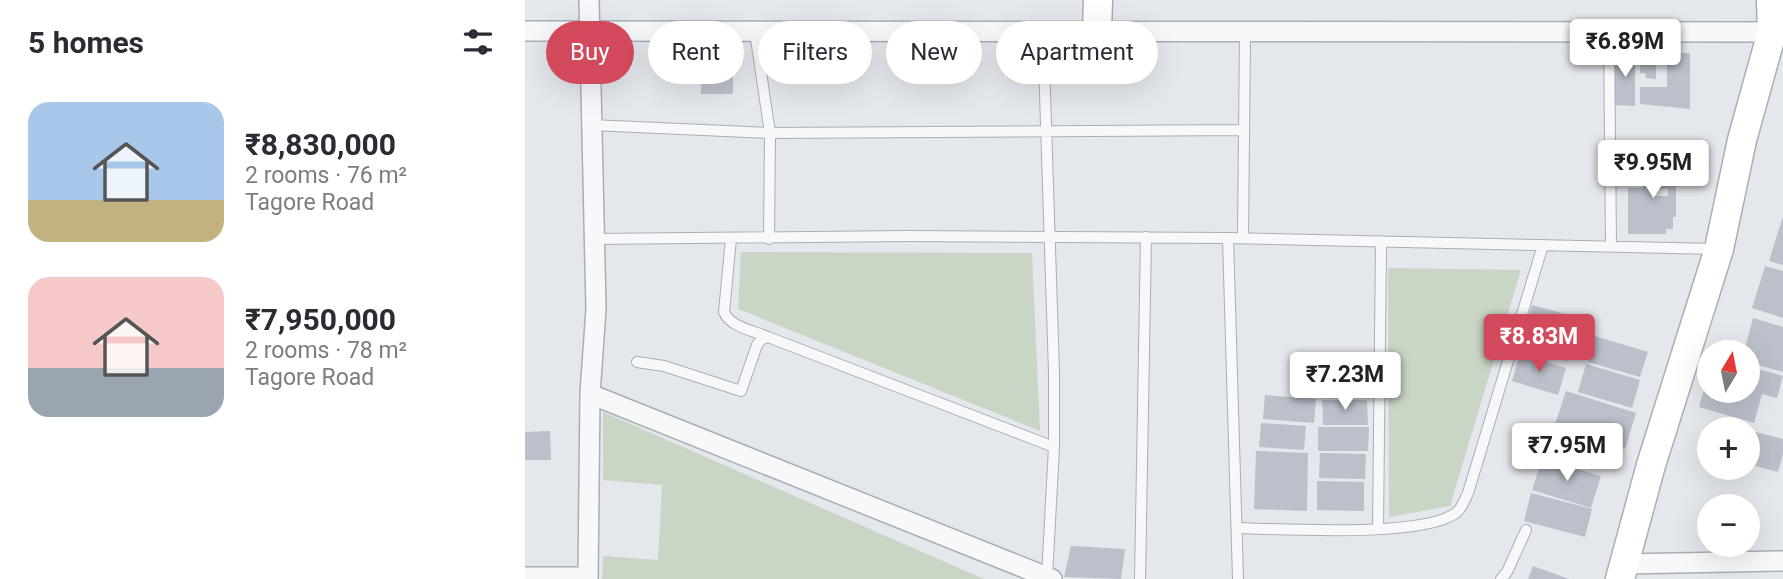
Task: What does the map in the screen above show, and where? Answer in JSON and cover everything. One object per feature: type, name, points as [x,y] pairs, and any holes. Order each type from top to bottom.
[{"type":"street","points":[[589,0],[589,21]]},
{"type":"street","points":[[1097,21],[1098,0]]},
{"type":"street","points":[[1771,0],[1778,32],[1742,140],[1719,249],[1651,465],[1622,571],[1783,561]]},
{"type":"street","points":[[525,31],[546,31]]},
{"type":"street","points":[[634,31],[996,31]]},
{"type":"street","points":[[1158,31],[1778,32]]},
{"type":"street","points":[[525,577],[588,578],[590,394],[596,309],[590,84]]},
{"type":"street","points":[[590,394],[1049,578]]},
{"type":"lane","points":[[755,32],[770,133],[769,239]]},
{"type":"lane","points":[[1243,238],[1245,32]]},
{"type":"lane","points":[[1608,32],[1611,246]]},
{"type":"lane","points":[[1045,84],[1054,372],[1049,578]]},
{"type":"lane","points":[[591,125],[770,133],[1244,130]]},
{"type":"lane","points":[[594,239],[1146,237],[1719,249]]},
{"type":"lane","points":[[1140,579],[1146,237]]},
{"type":"lane","points":[[1228,238],[1238,579]]},
{"type":"lane","points":[[731,239],[724,312],[727,319],[1054,447]]},
{"type":"lane","points":[[1378,529],[1381,241]]},
{"type":"lane","points":[[1237,528],[1378,529],[1441,521],[1459,511],[1468,493],[1543,245]]},
{"type":"lane","points":[[637,362],[664,366],[741,391],[757,345],[768,337]]},
{"type":"lane","points":[[1501,579],[1507,572],[1526,530]]},
{"type":"green space","points":[[741,252],[1032,253],[1040,431],[738,309]]},
{"type":"green space","points":[[1388,268],[1521,270],[1450,506],[1389,517]]},
{"type":"green space","points":[[603,412],[984,579],[602,579],[603,556],[658,560],[662,485],[603,480]]},
{"type":"building","points":[[1615,53],[1635,53],[1635,106],[1614,105]]},
{"type":"building","points":[[1667,53],[1690,53],[1690,109],[1640,104],[1640,87],[1667,87]]},
{"type":"building","points":[[1641,55],[1656,55],[1656,79],[1646,78],[1645,73],[1640,73]]},
{"type":"building","points":[[701,84],[733,84],[733,94],[701,94]]},
{"type":"building","points":[[1637,166],[1679,166],[1676,217],[1673,217],[1673,229],[1666,229],[1666,234],[1628,234],[1628,188],[1643,188],[1643,185],[1638,185]],"holes":[[[1659,185],[1659,189],[1668,189],[1668,196],[1653,196],[1653,186]]]},
{"type":"building","points":[[1783,219],[1783,265],[1769,261]]},
{"type":"building","points":[[1765,266],[1783,271],[1783,318],[1752,308]]},
{"type":"building","points":[[1532,305],[1580,318],[1568,361],[1520,348]]},
{"type":"building","points":[[1753,318],[1783,327],[1783,372],[1761,366],[1761,340],[1747,340]]},
{"type":"building","points":[[1595,336],[1648,352],[1640,377],[1588,362]]},
{"type":"building","points":[[1520,354],[1566,368],[1558,395],[1512,381]]},
{"type":"building","points":[[1586,364],[1640,380],[1632,408],[1578,392]]},
{"type":"building","points":[[1761,370],[1783,376],[1777,398],[1762,394],[1761,398]]},
{"type":"building","points":[[1566,391],[1636,413],[1625,449],[1554,427]]},
{"type":"building","points":[[1265,395],[1316,399],[1314,423],[1263,419]]},
{"type":"building","points":[[1322,400],[1367,400],[1368,425],[1323,425]]},
{"type":"building","points":[[1700,403],[1760,403],[1756,417],[1733,417],[1699,407]]},
{"type":"building","points":[[1261,423],[1306,426],[1304,450],[1259,447]]},
{"type":"building","points":[[1318,427],[1369,427],[1368,451],[1318,451]]},
{"type":"building","points":[[550,431],[551,460],[525,460],[525,432]]},
{"type":"building","points":[[1760,433],[1783,439],[1783,454],[1778,472],[1760,467]]},
{"type":"building","points":[[1256,451],[1308,453],[1307,511],[1254,509]]},
{"type":"building","points":[[1320,453],[1366,454],[1365,479],[1319,478]]},
{"type":"building","points":[[1542,459],[1601,476],[1591,508],[1532,490]]},
{"type":"building","points":[[1317,481],[1364,482],[1364,511],[1317,510]]},
{"type":"building","points":[[1531,493],[1592,509],[1585,537],[1524,521]]},
{"type":"building","points":[[1071,546],[1125,549],[1121,579],[1064,577]]},
{"type":"building","points":[[1533,566],[1569,579],[1528,579]]}]
